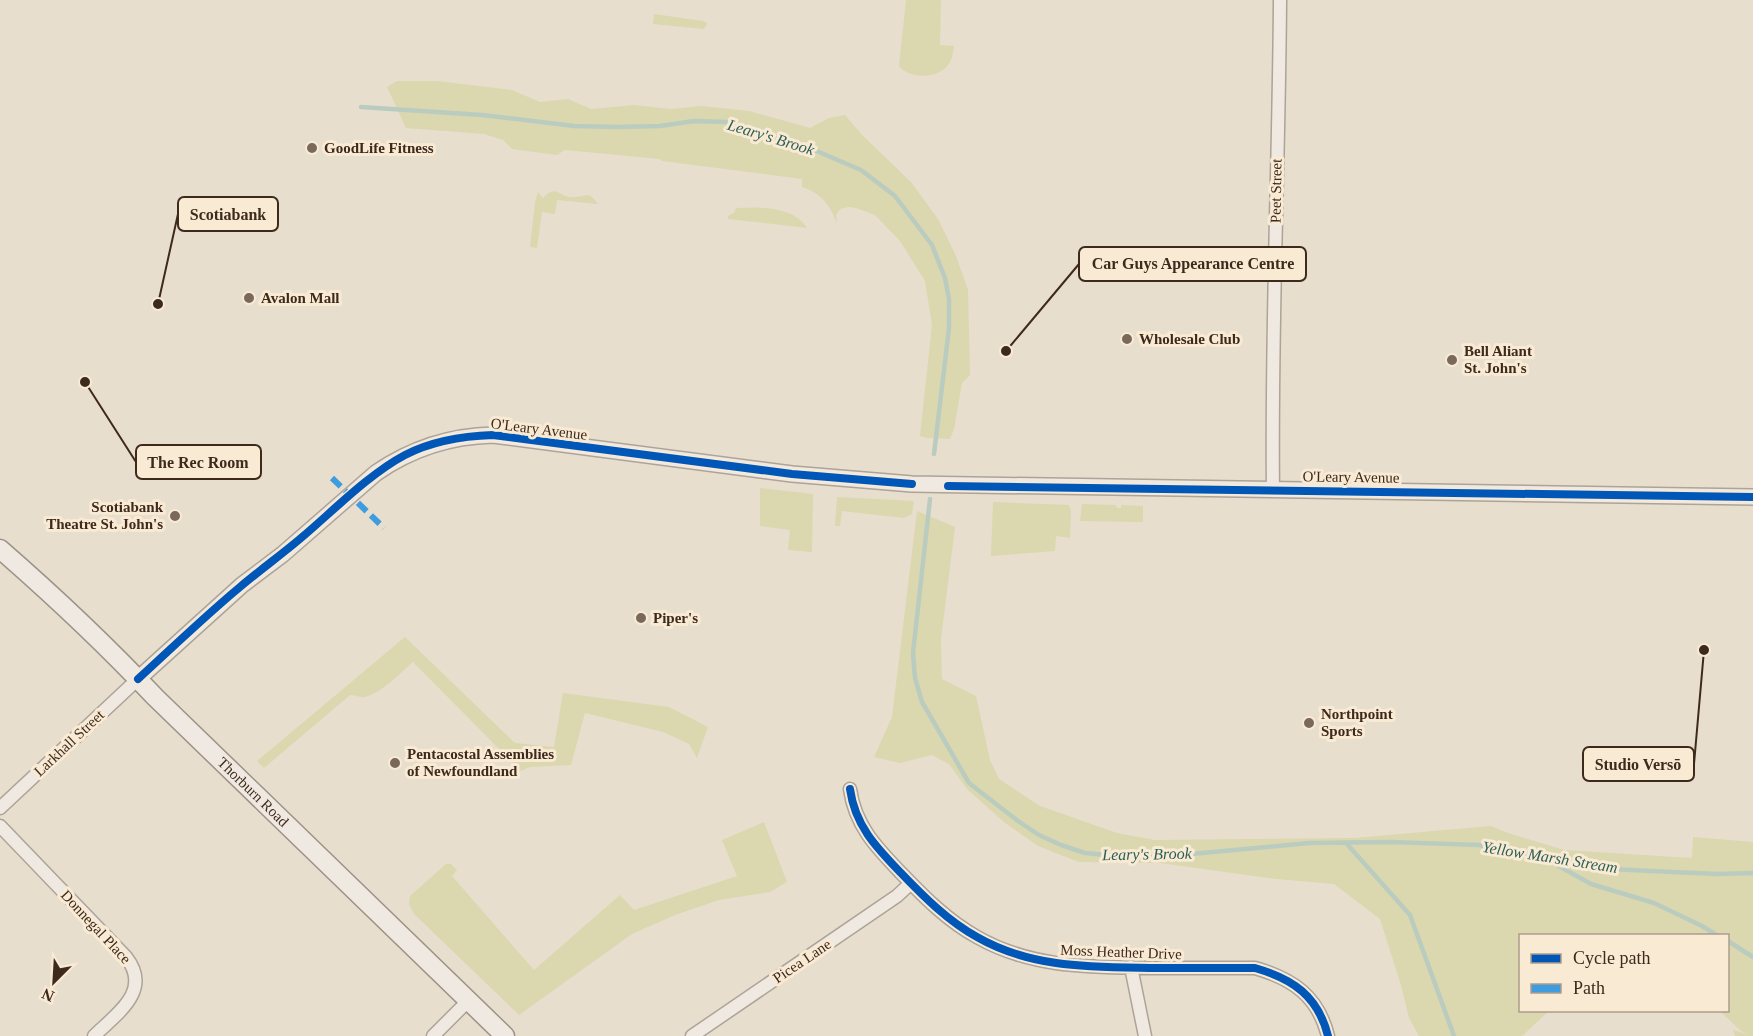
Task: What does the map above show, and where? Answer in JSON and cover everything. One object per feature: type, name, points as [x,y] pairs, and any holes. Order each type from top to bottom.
[{"type":"main road","name":"Thorburn Road","points":[[0,549],[119,658],[163,705],[505,1036]]},
{"type":"street","name":"Peet Street","points":[[1273,490],[1275,204],[1280,0]]},
{"type":"street","name":"O'Leary Avenue","points":[[138,679],[242,585],[284,554],[376,474],[418,449],[462,437],[493,435],[792,474],[948,486],[1753,497]]},
{"type":"street","name":"Larkhall Street","points":[[0,808],[138,679]]},
{"type":"street","name":"Moss Heather Drive","points":[[850,789],[852,803],[867,836],[930,903],[976,937],[1035,960],[1075,966],[1255,968],[1276,974],[1294,984],[1312,1000],[1325,1023],[1328,1036]]},
{"type":"street","name":"Donnegal Place","points":[[0,826],[126,957],[135,970],[136,985],[132,997],[94,1036]]},
{"type":"street","name":"Picea Lane","points":[[692,1036],[897,896],[911,883]]},
{"type":"street","points":[[1131,967],[1145,1036]]},
{"type":"street","points":[[433,1036],[468,1001]]},
{"type":"shaded area","points":[[906,0],[941,0],[940,45],[954,46],[949,63],[938,73],[916,75],[899,66]]},
{"type":"shaded area","points":[[654,14],[707,23],[704,29],[653,24]]},
{"type":"shaded area","points":[[397,81],[437,81],[512,90],[540,102],[568,99],[591,109],[634,105],[671,109],[701,106],[749,111],[810,128],[829,118],[845,115],[863,136],[911,182],[938,219],[956,256],[968,290],[970,375],[962,383],[954,429],[950,439],[920,436],[932,325],[925,281],[900,241],[875,215],[848,207],[840,209],[836,215],[837,224],[832,211],[824,201],[815,193],[802,187],[802,179],[660,159],[565,150],[557,155],[512,149],[503,140],[484,134],[406,128],[387,87]]},
{"type":"shaded area","points":[[555,191],[571,197],[587,195],[598,204],[557,200],[555,214],[542,212],[537,248],[530,247],[538,192],[543,198]]},
{"type":"shaded area","points":[[736,208],[775,209],[793,215],[807,228],[728,219]]},
{"type":"shaded area","points":[[760,488],[813,494],[812,552],[788,550],[790,530],[760,526]]},
{"type":"shaded area","points":[[837,497],[914,501],[912,514],[904,518],[842,511],[840,526],[835,526]]},
{"type":"shaded area","points":[[993,502],[1069,505],[1071,511],[1070,538],[1056,536],[1055,551],[991,556]]},
{"type":"shaded area","points":[[1082,504],[1116,505],[1117,508],[1121,508],[1121,505],[1143,506],[1143,522],[1080,521]]},
{"type":"shaded area","points":[[917,511],[955,527],[941,639],[942,679],[976,696],[990,760],[999,779],[1040,806],[1117,833],[1155,840],[1354,838],[1491,826],[1564,850],[1692,858],[1693,837],[1753,842],[1753,1036],[1735,1036],[1733,1030],[1747,1034],[1721,1012],[1729,1012],[1729,934],[1519,934],[1519,1012],[1548,1012],[1522,1036],[1419,1036],[1409,1018],[1380,919],[1334,884],[1276,879],[1160,863],[1079,862],[1038,846],[1004,822],[967,789],[949,764],[932,755],[900,763],[874,757],[892,717]]},
{"type":"shaded area","points":[[405,637],[515,743],[554,747],[563,693],[669,707],[708,727],[697,758],[689,744],[663,732],[585,713],[571,765],[530,767],[521,771],[413,662],[372,695],[363,697],[350,695],[264,768],[257,761]]},
{"type":"shaded area","points":[[764,822],[787,882],[770,892],[719,900],[675,915],[632,934],[519,1015],[414,914],[409,904],[410,896],[446,864],[451,864],[457,870],[452,876],[534,970],[620,895],[634,910],[737,876],[722,840]]},
{"type":"waterway","name":"Leary's Brook","points":[[361,107],[482,115],[574,126],[660,126],[694,121],[726,122],[761,131],[812,149],[861,170],[895,196],[932,245],[945,278],[949,299],[949,328],[934,454]]},
{"type":"waterway","name":"Leary's Brook","points":[[930,499],[913,653],[915,678],[922,702],[969,783],[1018,821],[1039,835],[1061,845],[1085,853],[1126,857],[1159,857],[1309,843],[1390,842],[1479,845],[1608,869],[1717,874],[1753,873]]},
{"type":"waterway","name":"Leary's Brook","points":[[1347,844],[1410,915],[1454,1036]]},
{"type":"waterway","name":"Yellow Marsh Stream","points":[[1548,860],[1591,884],[1654,903],[1715,934]]},
{"type":"waterway","points":[[1729,942],[1753,957]]},
{"type":"marked path","points":[[332,478],[384,528]]},
{"type":"cycle path","points":[[138,679],[227,598],[364,483],[405,455],[437,443],[459,438],[493,435],[792,474],[912,484]]},
{"type":"cycle path","points":[[948,486],[1753,497]]},
{"type":"cycle path","points":[[850,789],[862,825],[884,855],[937,908],[956,924],[977,937],[1018,955],[1061,964],[1128,968],[1255,968],[1269,972],[1302,991],[1318,1010],[1328,1036]]},
{"type":"place","name":"GoodLife Fitness","points":[[312,148]]},
{"type":"place","name":"Avalon Mall","points":[[249,298]]},
{"type":"place","name":"Scotiabank","points":[[158,304]]},
{"type":"place","name":"Wholesale Club","points":[[1127,339]]},
{"type":"place","name":"Car Guys Appearance Centre","points":[[1006,351]]},
{"type":"place","name":"Bell Aliant St. John's","points":[[1452,360]]},
{"type":"place","name":"The Rec Room","points":[[85,382]]},
{"type":"place","name":"Scotiabank Theatre St. John's","points":[[175,516]]},
{"type":"place","name":"Piper's","points":[[641,618]]},
{"type":"place","name":"Studio Versō","points":[[1704,650]]},
{"type":"place","name":"Northpoint Sports","points":[[1309,723]]},
{"type":"place","name":"Pentacostal Assemblies of Newfoundland","points":[[395,763]]}]
